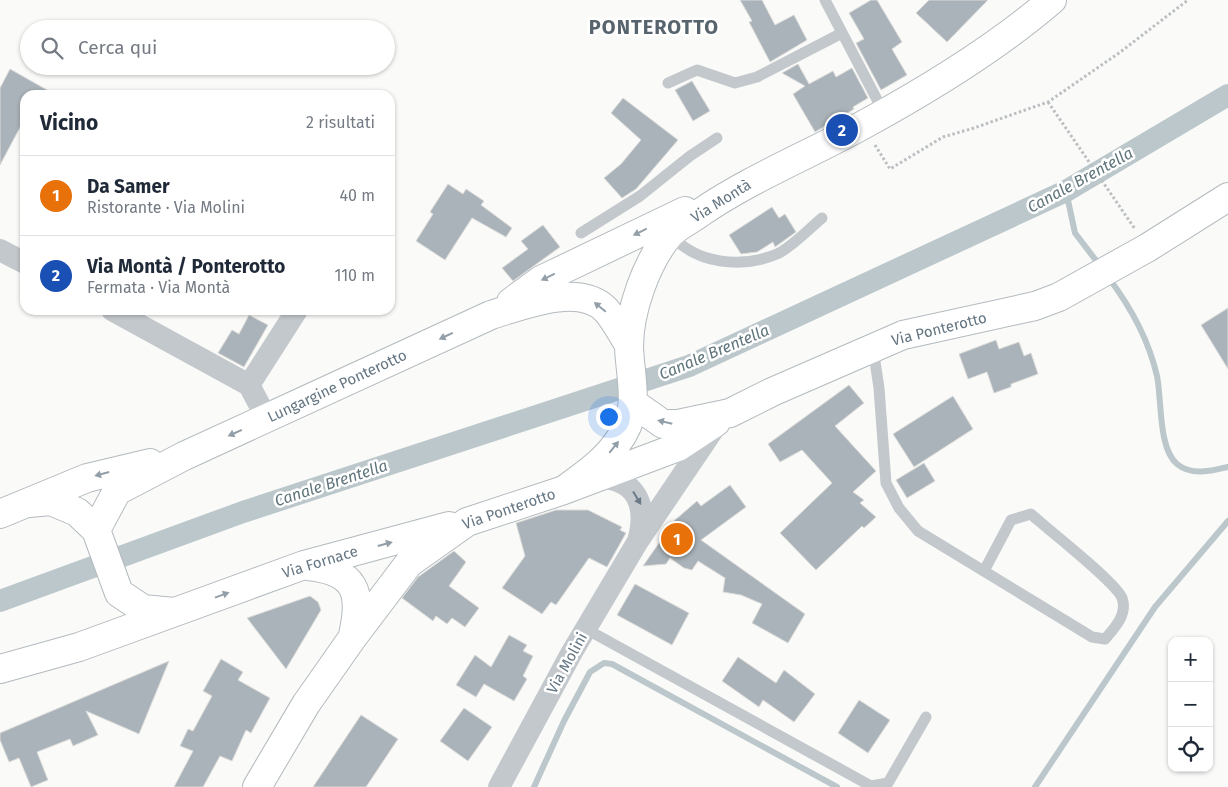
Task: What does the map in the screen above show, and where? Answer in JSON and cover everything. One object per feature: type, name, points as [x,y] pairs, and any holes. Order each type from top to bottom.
[{"type":"main road","name":"Via Montà","points":[[629,348],[640,290],[648,268],[670,234],[732,191],[884,113],[960,68],[1006,36],[1052,0]]},
{"type":"main road","name":"Lungargine Ponterotto","points":[[491,316],[541,280],[667,219],[732,191]]},
{"type":"main road","name":"Via Ponterotto","points":[[257,787],[306,704],[352,637],[410,563],[467,522],[564,490],[678,447],[725,416],[772,392],[902,335],[1035,306],[1081,286],[1138,246],[1228,197]]},
{"type":"main road","name":"Lungargine Ponterotto","points":[[29,503],[51,501],[77,512],[97,534],[117,491],[184,456],[491,316],[531,302],[563,296],[590,299],[605,309],[629,348]]},
{"type":"main road","name":"Via Ponterotto","points":[[564,490],[600,463],[618,441],[627,425],[633,401],[629,348]]},
{"type":"main road","name":"Via Ponterotto","points":[[633,401],[663,424],[678,424],[725,416]]},
{"type":"main road","name":"Lungargine Ponterotto","points":[[0,514],[87,478],[184,456]]},
{"type":"main road","name":"Via Fornace","points":[[0,669],[79,646],[304,565],[467,522]]},
{"type":"main road","points":[[97,534],[118,589]]},
{"type":"main road","name":"Via Ponterotto","points":[[304,565],[336,571],[351,584],[358,603],[352,637]]},
{"type":"main road","name":"Via Fornace","points":[[79,646],[102,627],[111,616],[118,589],[143,609],[176,612]]},
{"type":"street","points":[[0,250],[20,260]]},
{"type":"street","points":[[121,315],[250,385],[267,419]]},
{"type":"street","points":[[250,385],[294,315]]},
{"type":"street","name":"Via Molini","points":[[499,787],[586,629],[638,541],[725,416]]},
{"type":"street","name":"Via Molini","points":[[596,478],[616,480],[630,489],[637,498],[643,515],[638,541]]},
{"type":"lane","points":[[825,0],[884,113]]},
{"type":"lane","points":[[668,83],[697,70],[735,83],[757,78],[842,33]]},
{"type":"lane","points":[[580,234],[640,196],[690,156],[717,138]]},
{"type":"lane","points":[[670,234],[680,246],[692,252],[716,261],[746,263],[778,254],[822,218]]},
{"type":"lane","points":[[873,348],[879,388],[886,483],[899,508],[918,531],[1092,637],[1105,639],[1115,628],[1123,614],[1122,598],[1107,580],[1031,514],[1011,520],[984,571]]},
{"type":"lane","points":[[586,629],[871,786],[888,783],[926,717]]},
{"type":"path","points":[[873,142],[890,169],[943,137],[1048,102],[1119,53],[1188,0]]},
{"type":"path","points":[[1048,102],[1120,206],[1138,246]]},
{"type":"building","points":[[740,0],[762,0],[775,25],[794,15],[807,40],[770,62],[749,22],[752,21]]},
{"type":"building","points":[[871,0],[877,0],[902,42],[892,49],[907,75],[881,90],[856,43],[864,39],[849,13]]},
{"type":"building","points":[[929,0],[988,0],[947,42],[916,13]]},
{"type":"building","points":[[798,64],[809,84],[833,71],[836,77],[852,68],[868,98],[853,107],[854,109],[815,132],[793,94],[805,86],[782,73]]},
{"type":"building","points":[[10,69],[47,90],[20,90],[20,127],[0,165],[0,88]]},
{"type":"building","points":[[692,81],[710,111],[693,121],[675,90]]},
{"type":"building","points":[[623,98],[678,140],[636,189],[622,198],[604,178],[621,164],[641,140],[611,113]]},
{"type":"building","points":[[448,184],[463,194],[466,189],[484,201],[481,205],[512,228],[506,237],[472,218],[445,260],[416,241],[433,214],[430,212]]},
{"type":"building","points":[[772,207],[779,218],[785,214],[796,232],[775,247],[773,242],[757,252],[741,254],[729,235]]},
{"type":"building","points":[[543,225],[560,247],[513,281],[502,268],[528,249],[521,241]]},
{"type":"building","points":[[1228,308],[1228,369],[1201,325]]},
{"type":"building","points":[[249,315],[268,325],[244,367],[218,353],[232,330],[239,334]]},
{"type":"building","points":[[996,340],[999,349],[1019,342],[1024,356],[1031,353],[1038,374],[1011,384],[1011,387],[994,393],[987,372],[968,379],[959,354]]},
{"type":"building","points":[[849,385],[864,403],[835,426],[876,471],[853,492],[864,500],[860,503],[876,517],[864,528],[862,526],[816,570],[780,533],[832,483],[802,450],[780,462],[768,444]]},
{"type":"building","points":[[953,396],[973,429],[914,467],[893,434]]},
{"type":"building","points":[[924,463],[935,481],[907,498],[896,480]]},
{"type":"building","points":[[730,485],[746,507],[701,540],[805,614],[788,643],[752,623],[762,604],[741,595],[723,592],[725,578],[698,561],[692,570],[684,568],[670,558],[666,564],[643,566],[675,520],[697,501],[701,506]]},
{"type":"building","points":[[556,510],[588,510],[622,527],[620,530],[626,533],[607,567],[589,558],[556,605],[551,602],[542,614],[502,588],[525,556],[516,523]]},
{"type":"building","points":[[454,551],[466,562],[449,586],[479,608],[465,627],[452,618],[447,624],[436,616],[433,621],[402,598],[418,577]]},
{"type":"building","points":[[635,584],[689,613],[672,645],[617,615]]},
{"type":"building","points":[[310,596],[318,602],[321,610],[286,669],[247,618]]},
{"type":"building","points":[[509,635],[527,645],[523,651],[533,656],[523,676],[527,679],[514,701],[484,684],[476,697],[456,685],[475,655],[491,667]]},
{"type":"building","points":[[738,657],[776,683],[784,670],[815,694],[794,722],[763,700],[759,707],[722,681]]},
{"type":"building","points":[[221,659],[243,672],[238,680],[270,698],[251,733],[246,730],[232,761],[220,756],[203,787],[174,787],[193,751],[180,746],[188,729],[193,731],[212,696],[203,691]]},
{"type":"building","points":[[169,661],[139,734],[86,711],[98,735],[73,746],[70,739],[37,752],[48,780],[31,787],[19,758],[9,762],[0,740],[0,733]]},
{"type":"building","points":[[859,700],[890,720],[868,753],[838,733]]},
{"type":"building","points":[[464,708],[492,727],[468,761],[440,741]]},
{"type":"building","points":[[361,715],[398,739],[366,787],[313,787]]},
{"type":"waterway","name":"Canale Brentella","points":[[0,601],[243,512],[689,366],[1066,191],[1228,95]]},
{"type":"waterway","points":[[1066,191],[1075,233],[1101,267]]},
{"type":"waterway","points":[[1108,277],[1131,312],[1144,337],[1154,363],[1159,386],[1164,435],[1171,457],[1177,464],[1189,470],[1209,471],[1228,467]]},
{"type":"waterway","points":[[1035,787],[1155,607],[1228,521]]},
{"type":"waterway","points":[[534,787],[564,721],[590,672],[604,663],[612,664],[837,787]]},
{"type":"place","name":"Via Montà / Ponterotto","points":[[842,130]]},
{"type":"place","name":"Da Samer","points":[[677,539]]},
{"type":"district","name":"PONTEROTTO","points":[[654,27]]}]
